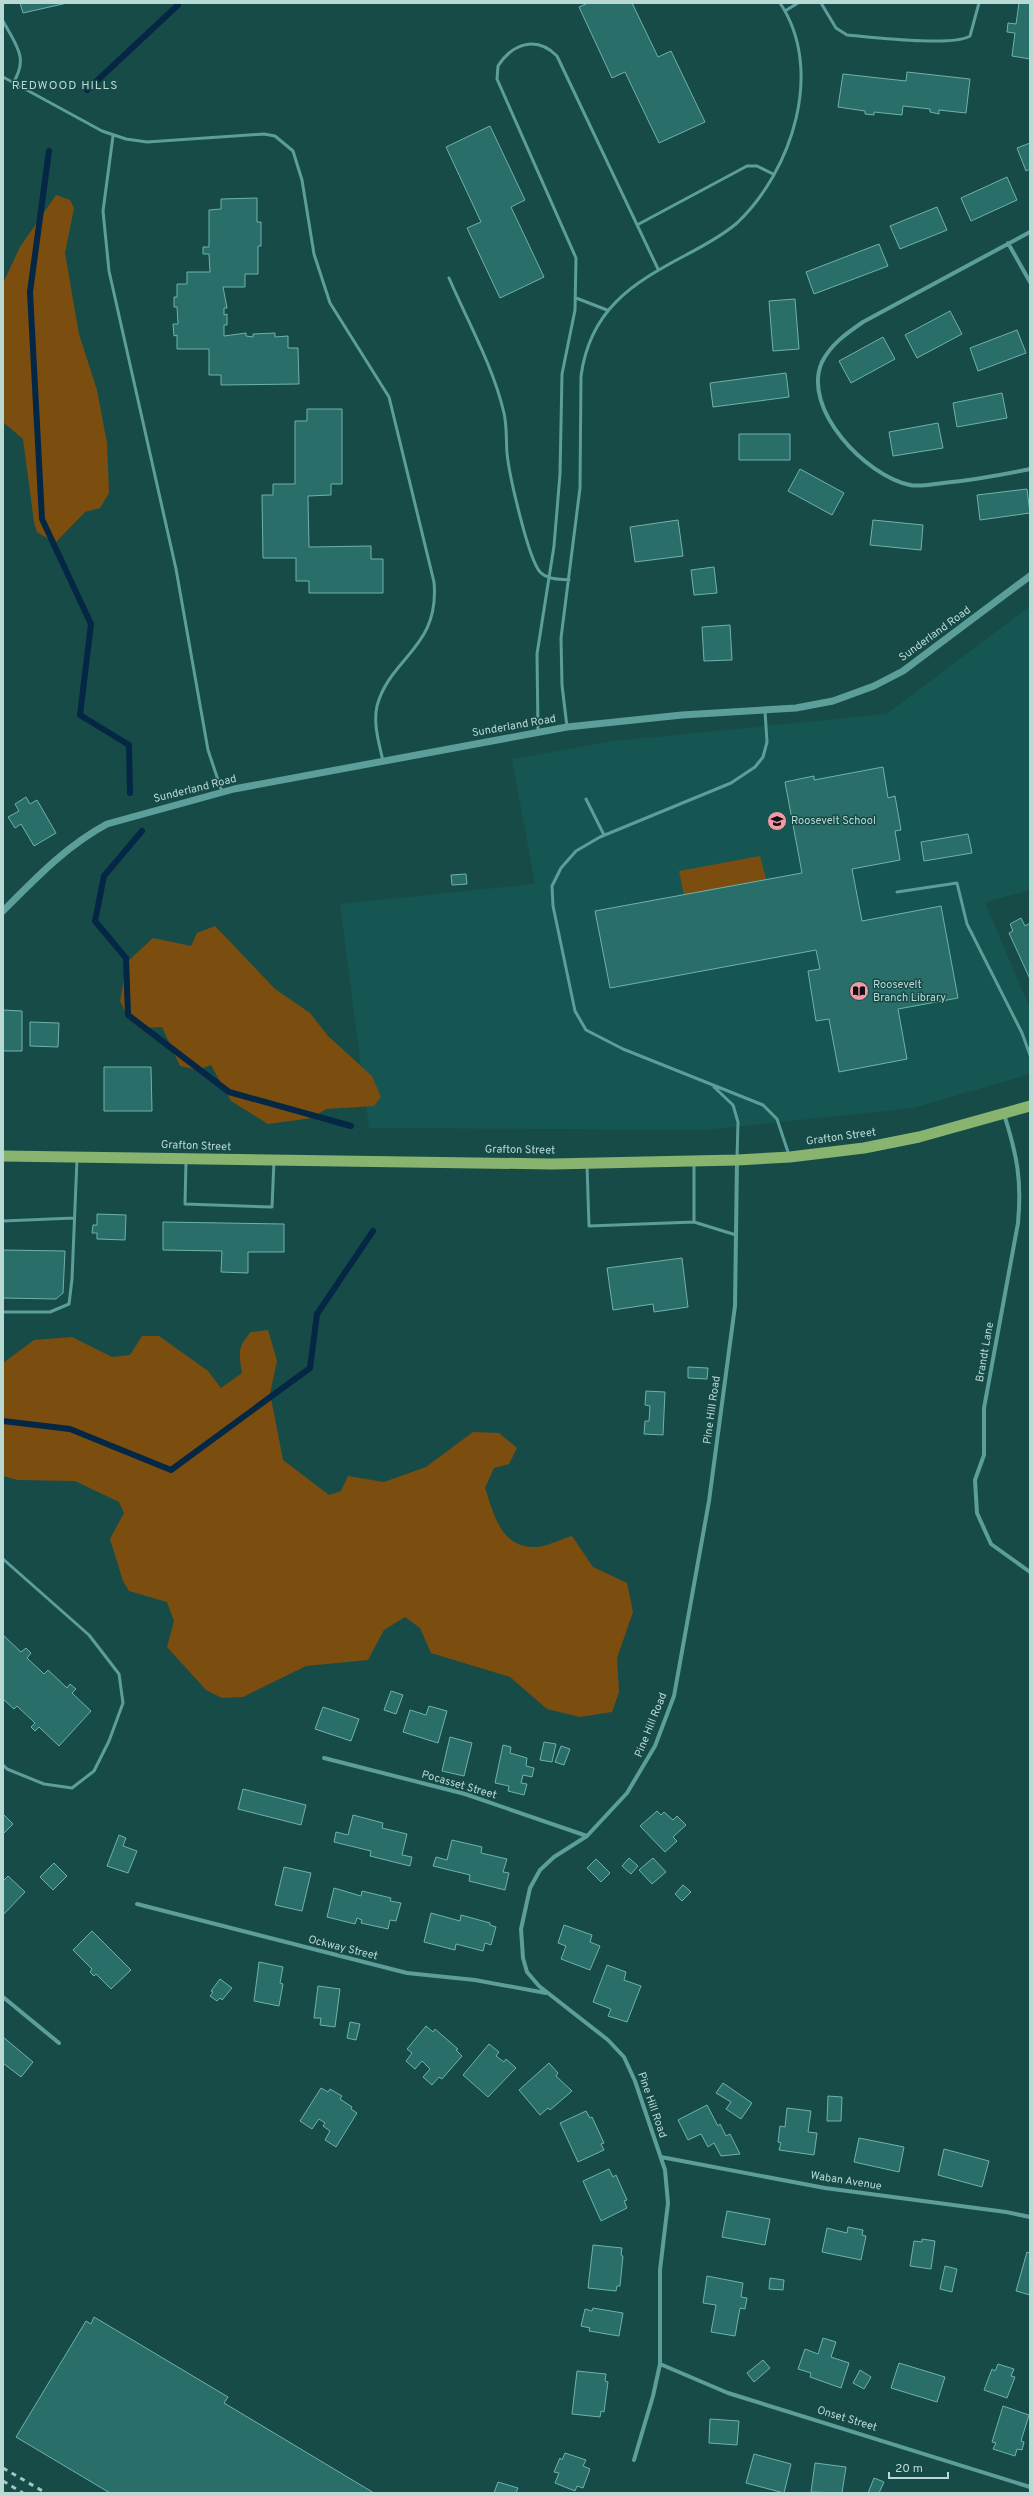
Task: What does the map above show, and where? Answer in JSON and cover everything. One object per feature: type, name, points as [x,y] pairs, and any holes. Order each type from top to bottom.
[{"type":"highway","name":"Grafton Street","points":[[3,1156],[77,1156],[274,1161],[587,1164],[737,1160],[790,1157],[880,1145],[1004,1114],[1030,1106]]},
{"type":"street","points":[[1030,232],[863,322],[838,339],[822,363],[819,388],[826,412],[852,451],[899,482],[912,485],[928,484],[985,478],[1030,469]]},
{"type":"street","points":[[1008,243],[1030,282]]},
{"type":"street","name":"Sunderland Road","points":[[3,912],[60,856],[90,833],[107,824],[222,792],[567,727],[682,715],[796,708],[833,700],[874,686],[922,658],[1030,576]]},
{"type":"street","name":"Brandt Lane","points":[[1004,1114],[1017,1158],[1021,1193],[1018,1223],[984,1410],[984,1455],[975,1480],[977,1513],[991,1544],[1030,1572]]},
{"type":"street","name":"Pine Hill Road","points":[[634,2460],[654,2396],[660,2364],[660,2270],[668,2203],[665,2170],[635,2081],[624,2057],[608,2040],[539,1986],[527,1972],[523,1958],[521,1929],[524,1909],[530,1888],[540,1870],[554,1857],[587,1836],[609,1815],[643,1769],[655,1746],[674,1696],[709,1501],[735,1306],[737,1160]]},
{"type":"street","name":"Pocasset Street","points":[[324,1758],[465,1794],[587,1836]]},
{"type":"street","name":"Ockway Street","points":[[137,1904],[407,1973],[475,1980],[548,1993]]},
{"type":"street","points":[[3,1997],[59,2043]]},
{"type":"street","name":"Waban Avenue","points":[[661,2157],[784,2181],[999,2211],[1030,2217]]},
{"type":"street","name":"Onset Street","points":[[660,2364],[728,2393],[1030,2487]]},
{"type":"lane","points":[[567,727],[562,685],[562,638],[580,488],[581,376],[583,360],[595,330],[607,310],[626,292],[658,269],[703,246],[736,223],[751,208],[773,174],[793,131],[802,82],[800,49],[793,27],[780,3]]},
{"type":"lane","points":[[785,11],[798,3]]},
{"type":"lane","points":[[821,3],[836,28],[847,36],[948,41],[965,39],[970,36],[979,3]]},
{"type":"lane","points":[[3,21],[18,50],[21,63],[21,71],[12,83]]},
{"type":"lane","points":[[538,733],[537,654],[554,546],[560,474],[562,374],[571,333],[576,298],[576,258],[497,79],[498,66],[522,44],[536,43],[550,50],[556,56],[658,269]]},
{"type":"lane","points":[[3,77],[113,136],[147,142],[264,134],[275,136],[293,151],[302,180],[314,254],[330,303],[389,397],[434,582],[436,598],[430,624],[422,640],[385,688],[377,707],[377,732],[383,761]]},
{"type":"lane","points":[[113,136],[103,211],[109,271],[176,569],[208,750],[222,792]]},
{"type":"lane","points":[[637,225],[747,166],[757,166],[773,174]]},
{"type":"lane","points":[[449,278],[495,381],[505,414],[507,453],[514,494],[532,554],[540,572],[548,578],[569,580]]},
{"type":"lane","points":[[576,298],[607,310]]},
{"type":"lane","points":[[765,710],[767,742],[762,757],[755,767],[731,783],[604,835],[576,851],[561,868],[552,886],[553,906],[578,1018],[592,1034],[712,1086],[763,1105],[777,1120],[790,1157]]},
{"type":"lane","points":[[586,799],[604,835]]},
{"type":"lane","points":[[897,892],[957,884],[967,924],[1022,1034],[1030,1055]]},
{"type":"lane","points":[[712,1086],[733,1105],[738,1122],[737,1160]]},
{"type":"lane","points":[[3,1312],[50,1312],[69,1304],[72,1279],[77,1156]]},
{"type":"lane","points":[[186,1159],[185,1204],[272,1207],[274,1161]]},
{"type":"lane","points":[[694,1161],[694,1222]]},
{"type":"lane","points":[[587,1164],[588,1226],[694,1222],[736,1235]]},
{"type":"lane","points":[[3,1221],[74,1218]]},
{"type":"lane","points":[[3,1559],[93,1640],[119,1674],[123,1703],[109,1741],[94,1771],[72,1788],[44,1784],[7,1769],[3,1765]]},
{"type":"shaded area","points":[[56,195],[70,200],[74,208],[65,253],[79,334],[97,390],[107,443],[109,493],[100,508],[85,512],[55,543],[37,532],[34,522],[23,439],[3,422],[3,283],[20,247]]},
{"type":"shaded area","name":"Roosevelt School","points":[[1030,606],[1030,890],[985,902],[1030,1009],[1030,1074],[913,1108],[705,1130],[369,1128],[340,904],[535,884],[512,759],[614,741],[887,714]]},
{"type":"shaded area","points":[[760,856],[766,879],[684,895],[679,871]]},
{"type":"shaded area","points":[[215,926],[275,989],[310,1013],[328,1036],[372,1076],[381,1097],[374,1106],[326,1109],[312,1118],[268,1124],[231,1101],[211,1065],[198,1070],[180,1066],[162,1027],[145,1028],[129,1020],[120,1001],[127,962],[153,938],[191,946],[197,933]]},
{"type":"shaded area","points":[[268,1330],[277,1361],[270,1393],[283,1460],[329,1495],[341,1491],[348,1476],[384,1482],[426,1467],[473,1432],[499,1433],[517,1448],[509,1464],[494,1468],[485,1488],[495,1518],[506,1535],[513,1541],[522,1545],[533,1547],[548,1545],[572,1536],[593,1567],[627,1583],[633,1612],[617,1658],[619,1692],[612,1712],[580,1717],[547,1709],[510,1677],[431,1653],[420,1628],[405,1617],[384,1630],[368,1660],[306,1666],[243,1697],[222,1698],[206,1690],[167,1647],[174,1621],[167,1602],[129,1591],[123,1581],[110,1539],[124,1513],[119,1502],[75,1481],[18,1480],[3,1476],[3,1363],[34,1340],[72,1337],[112,1357],[130,1355],[142,1336],[159,1336],[208,1371],[221,1388],[242,1373],[240,1351],[246,1337],[251,1332]]},
{"type":"building","points":[[20,3],[67,3],[23,13]]},
{"type":"building","points":[[588,3],[632,3],[658,57],[671,51],[705,122],[659,143],[625,72],[612,78],[579,7]]},
{"type":"building","points":[[1019,3],[1030,3],[1030,59],[1012,56],[1015,33],[1007,32],[1008,23],[1016,24]]},
{"type":"building","points":[[907,72],[970,79],[966,113],[939,110],[939,114],[930,112],[930,109],[903,106],[902,115],[874,112],[874,115],[865,114],[865,111],[838,107],[843,74],[906,81]]},
{"type":"building","points":[[490,126],[525,200],[511,207],[544,277],[500,298],[467,228],[481,222],[446,147]]},
{"type":"building","points":[[1030,143],[1030,169],[1026,171],[1017,148]]},
{"type":"building","points":[[1007,177],[1017,200],[971,221],[961,198]]},
{"type":"building","points":[[257,198],[257,222],[261,222],[261,246],[258,246],[258,274],[245,274],[245,287],[223,287],[227,308],[224,308],[224,315],[227,314],[227,325],[224,325],[224,336],[246,333],[246,336],[253,337],[253,334],[275,333],[275,337],[288,336],[288,348],[298,348],[299,384],[221,385],[221,375],[209,375],[209,349],[177,349],[177,335],[174,336],[173,324],[178,324],[177,307],[174,307],[174,297],[177,297],[177,284],[187,284],[187,272],[210,272],[209,254],[203,254],[203,247],[209,247],[209,210],[221,209],[221,199]]},
{"type":"building","points":[[937,207],[947,230],[900,249],[890,226]]},
{"type":"building","points":[[879,244],[888,266],[814,294],[806,272]]},
{"type":"building","points":[[795,299],[799,349],[773,351],[769,301]]},
{"type":"building","points":[[950,311],[962,334],[917,358],[905,335]]},
{"type":"building","points":[[1017,330],[1026,353],[978,371],[970,348]]},
{"type":"building","points":[[883,337],[895,359],[851,383],[839,361]]},
{"type":"building","points":[[786,373],[789,397],[713,407],[710,383]]},
{"type":"building","points":[[1002,393],[1007,418],[957,427],[953,403]]},
{"type":"building","points":[[307,409],[342,409],[342,484],[331,484],[331,495],[308,496],[309,547],[371,546],[371,559],[383,559],[383,593],[309,593],[309,581],[296,581],[296,558],[263,558],[262,495],[273,495],[273,484],[295,484],[295,421],[307,421]]},
{"type":"building","points":[[938,423],[943,448],[893,456],[889,432]]},
{"type":"building","points":[[739,434],[790,434],[790,460],[739,460]]},
{"type":"building","points":[[800,469],[844,493],[832,515],[788,491]]},
{"type":"building","points":[[1027,489],[1030,513],[980,520],[977,495]]},
{"type":"building","points":[[678,520],[683,556],[635,562],[630,527]]},
{"type":"building","points":[[873,520],[923,525],[921,550],[870,545]]},
{"type":"building","points":[[714,567],[717,593],[694,595],[691,570]]},
{"type":"building","points":[[730,625],[732,660],[704,661],[702,627]]},
{"type":"building","points":[[883,767],[888,798],[895,796],[901,830],[895,831],[900,860],[852,869],[862,921],[941,906],[958,998],[898,1009],[907,1059],[839,1072],[829,1019],[816,1021],[808,971],[820,969],[816,950],[610,988],[595,911],[802,873],[785,782],[814,776],[814,780]]},
{"type":"building","points":[[26,797],[30,804],[37,800],[56,833],[34,846],[21,824],[15,828],[8,817],[19,811],[15,804]]},
{"type":"building","points":[[968,834],[972,853],[924,861],[921,842]]},
{"type":"building","points":[[466,874],[467,884],[452,885],[451,875]]},
{"type":"building","points":[[1021,918],[1025,926],[1030,923],[1030,979],[1009,933],[1013,931],[1010,924]]},
{"type":"building","points":[[3,1010],[22,1011],[22,1051],[3,1051]]},
{"type":"building","points":[[30,1022],[59,1023],[58,1047],[30,1046]]},
{"type":"building","points":[[104,1067],[151,1067],[152,1111],[104,1111]]},
{"type":"building","points":[[97,1214],[126,1215],[125,1240],[97,1239],[97,1233],[92,1233],[93,1225],[97,1225]]},
{"type":"building","points":[[163,1222],[284,1224],[284,1252],[248,1252],[248,1273],[221,1272],[222,1251],[163,1250]]},
{"type":"building","points":[[3,1250],[65,1251],[63,1293],[56,1299],[3,1298]]},
{"type":"building","points":[[682,1258],[688,1307],[654,1312],[653,1304],[613,1310],[607,1268]]},
{"type":"building","points":[[688,1367],[708,1368],[707,1379],[688,1378]]},
{"type":"building","points":[[646,1391],[665,1392],[663,1435],[644,1434],[645,1421],[649,1421],[650,1406],[645,1405]]},
{"type":"building","points":[[3,1635],[21,1652],[26,1648],[31,1653],[27,1658],[44,1674],[48,1670],[67,1688],[70,1684],[76,1689],[72,1693],[91,1711],[59,1746],[39,1727],[35,1731],[31,1727],[35,1723],[17,1706],[14,1709],[3,1699]]},
{"type":"building","points":[[391,1691],[403,1695],[396,1714],[384,1710]]},
{"type":"building","points":[[429,1706],[447,1711],[438,1743],[403,1732],[410,1710],[426,1715]]},
{"type":"building","points":[[323,1707],[359,1719],[351,1741],[315,1729]]},
{"type":"building","points":[[450,1737],[472,1743],[464,1776],[442,1771]]},
{"type":"building","points":[[544,1742],[556,1744],[552,1762],[540,1760]]},
{"type":"building","points":[[503,1745],[511,1747],[510,1753],[527,1758],[526,1766],[534,1768],[532,1777],[523,1775],[521,1783],[527,1784],[524,1795],[508,1791],[509,1786],[495,1783]]},
{"type":"building","points":[[561,1746],[570,1749],[564,1765],[555,1762]]},
{"type":"building","points":[[243,1789],[306,1805],[301,1825],[238,1809]]},
{"type":"building","points":[[657,1811],[661,1815],[664,1812],[673,1820],[677,1816],[686,1825],[673,1837],[677,1841],[665,1852],[640,1826]]},
{"type":"building","points":[[3,1814],[13,1824],[3,1834]]},
{"type":"building","points":[[353,1815],[383,1823],[382,1828],[407,1834],[402,1855],[412,1857],[410,1866],[370,1856],[371,1851],[334,1842],[336,1832],[348,1835]]},
{"type":"building","points":[[119,1835],[126,1838],[123,1846],[137,1851],[128,1873],[107,1866]]},
{"type":"building","points":[[452,1840],[482,1847],[481,1853],[507,1859],[503,1872],[509,1873],[505,1890],[469,1881],[470,1875],[433,1866],[436,1857],[447,1860]]},
{"type":"building","points":[[629,1858],[638,1866],[631,1874],[622,1866]]},
{"type":"building","points":[[653,1858],[666,1872],[652,1884],[639,1870]]},
{"type":"building","points":[[596,1859],[610,1873],[601,1882],[587,1868]]},
{"type":"building","points":[[54,1863],[67,1876],[53,1890],[40,1877]]},
{"type":"building","points":[[284,1867],[311,1873],[302,1911],[275,1905]]},
{"type":"building","points":[[8,1876],[25,1892],[3,1915],[3,1881]]},
{"type":"building","points":[[683,1885],[691,1892],[682,1901],[675,1894]]},
{"type":"building","points":[[334,1888],[361,1896],[362,1891],[391,1898],[390,1901],[401,1903],[396,1921],[390,1920],[388,1929],[361,1923],[362,1920],[357,1918],[355,1924],[327,1917]]},
{"type":"building","points":[[431,1913],[460,1921],[461,1915],[490,1923],[490,1925],[496,1927],[491,1945],[485,1943],[483,1951],[456,1944],[455,1950],[424,1942]]},
{"type":"building","points":[[564,1925],[592,1935],[590,1942],[600,1946],[590,1970],[561,1959],[566,1946],[558,1943]]},
{"type":"building","points":[[92,1931],[131,1970],[111,1989],[96,1974],[94,1976],[90,1972],[92,1969],[73,1950]]},
{"type":"building","points":[[259,1962],[283,1967],[280,1983],[283,1984],[279,2006],[254,2001]]},
{"type":"building","points":[[607,1965],[626,1972],[624,1980],[641,1986],[627,2022],[608,2016],[611,2009],[593,2002]]},
{"type":"building","points":[[220,1979],[232,1988],[222,2000],[220,1998],[217,2001],[210,1996],[213,1992],[211,1991]]},
{"type":"building","points":[[318,1986],[340,1989],[335,2027],[320,2025],[321,2018],[314,2018]]},
{"type":"building","points":[[350,2022],[360,2024],[356,2040],[347,2038]]},
{"type":"building","points":[[426,2026],[433,2032],[435,2029],[458,2049],[456,2050],[462,2056],[442,2079],[439,2077],[432,2085],[423,2077],[430,2069],[422,2061],[415,2069],[406,2061],[412,2053],[407,2049]]},
{"type":"building","points":[[3,2037],[33,2062],[21,2077],[3,2063]]},
{"type":"building","points":[[489,2044],[499,2052],[496,2056],[504,2062],[506,2059],[516,2068],[488,2097],[463,2075]]},
{"type":"building","points":[[549,2063],[558,2073],[556,2076],[572,2091],[550,2110],[548,2108],[540,2115],[519,2090]]},
{"type":"building","points":[[723,2083],[752,2103],[741,2119],[726,2109],[731,2102],[716,2093]]},
{"type":"building","points":[[321,2088],[328,2092],[330,2089],[342,2096],[340,2099],[352,2107],[351,2109],[357,2113],[336,2147],[325,2140],[330,2131],[323,2126],[325,2123],[319,2119],[312,2129],[300,2121]]},
{"type":"building","points":[[828,2096],[842,2097],[841,2121],[827,2121]]},
{"type":"building","points":[[707,2105],[718,2126],[720,2124],[726,2136],[730,2134],[740,2154],[721,2156],[714,2143],[708,2147],[701,2134],[688,2140],[678,2120]]},
{"type":"building","points":[[787,2108],[811,2111],[808,2132],[817,2133],[814,2155],[779,2150],[781,2143],[778,2142],[780,2126],[785,2127]]},
{"type":"building","points":[[586,2111],[590,2118],[592,2117],[604,2143],[601,2144],[604,2150],[578,2162],[560,2123]]},
{"type":"building","points":[[859,2138],[904,2147],[899,2172],[854,2162]]},
{"type":"building","points":[[944,2149],[989,2161],[982,2187],[938,2175]]},
{"type":"building","points":[[609,2169],[613,2177],[616,2175],[627,2200],[624,2201],[627,2208],[601,2221],[583,2181]]},
{"type":"building","points":[[727,2211],[770,2219],[765,2245],[722,2237]]},
{"type":"building","points":[[848,2227],[863,2230],[862,2235],[866,2236],[861,2260],[822,2252],[827,2228],[847,2233]]},
{"type":"building","points":[[922,2239],[935,2241],[931,2269],[910,2266],[914,2241],[922,2242]]},
{"type":"building","points":[[593,2245],[622,2248],[621,2255],[623,2256],[620,2286],[617,2286],[616,2291],[588,2288]]},
{"type":"building","points":[[1027,2252],[1030,2253],[1030,2295],[1016,2291]]},
{"type":"building","points":[[945,2266],[957,2269],[952,2292],[940,2289]]},
{"type":"building","points":[[707,2276],[743,2283],[741,2297],[747,2298],[745,2309],[740,2308],[735,2336],[711,2332],[716,2305],[703,2303]]},
{"type":"building","points":[[770,2278],[784,2280],[783,2290],[769,2289]]},
{"type":"building","points":[[593,2308],[623,2313],[619,2336],[589,2331],[590,2328],[581,2326],[585,2309],[592,2311]]},
{"type":"building","points":[[94,2317],[228,2397],[224,2403],[374,2493],[110,2493],[16,2437],[86,2321],[91,2324]]},
{"type":"building","points":[[823,2338],[836,2342],[831,2357],[849,2363],[841,2388],[810,2377],[811,2373],[798,2369],[805,2349],[818,2354]]},
{"type":"building","points":[[763,2360],[770,2368],[754,2382],[747,2373]]},
{"type":"building","points":[[899,2363],[945,2377],[937,2402],[891,2388]]},
{"type":"building","points":[[998,2364],[1014,2369],[1011,2376],[1015,2377],[1007,2398],[984,2390],[992,2369],[995,2371]]},
{"type":"building","points":[[860,2370],[871,2377],[864,2389],[853,2383]]},
{"type":"building","points":[[577,2371],[606,2374],[605,2381],[608,2382],[604,2412],[601,2411],[600,2417],[572,2414]]},
{"type":"building","points":[[1003,2406],[1029,2415],[1021,2441],[1024,2442],[1022,2450],[1017,2449],[1015,2456],[993,2449],[996,2443],[992,2442]]},
{"type":"building","points":[[710,2419],[739,2421],[737,2445],[709,2443]]},
{"type":"building","points":[[565,2453],[586,2460],[583,2466],[590,2469],[583,2488],[577,2486],[575,2491],[555,2483],[559,2473],[554,2472],[560,2458],[562,2460]]},
{"type":"building","points":[[754,2454],[791,2464],[784,2493],[746,2483]]},
{"type":"building","points":[[815,2463],[846,2467],[842,2493],[811,2492]]},
{"type":"building","points":[[874,2478],[884,2482],[879,2493],[868,2493]]},
{"type":"building","points":[[498,2482],[518,2488],[516,2493],[494,2493]]},
{"type":"waterway","points":[[87,90],[178,5],[178,3]]},
{"type":"waterway","points":[[49,151],[30,292],[42,519],[91,624],[80,715],[129,745],[130,793]]},
{"type":"waterway","points":[[142,831],[104,876],[95,921],[126,958],[128,1015],[229,1092],[351,1126]]},
{"type":"waterway","points":[[3,1421],[70,1429],[171,1470],[310,1368],[317,1314],[373,1231]]},
{"type":"railway","points":[[3,2468],[46,2493]]},
{"type":"railway","points":[[3,2481],[23,2493]]},
{"type":"place","name":"Roosevelt School","points":[[777,821]]},
{"type":"place","name":"Roosevelt Branch Library","points":[[859,991]]},
{"type":"district","name":"REDWOOD HILLS","points":[[65,86]]}]
